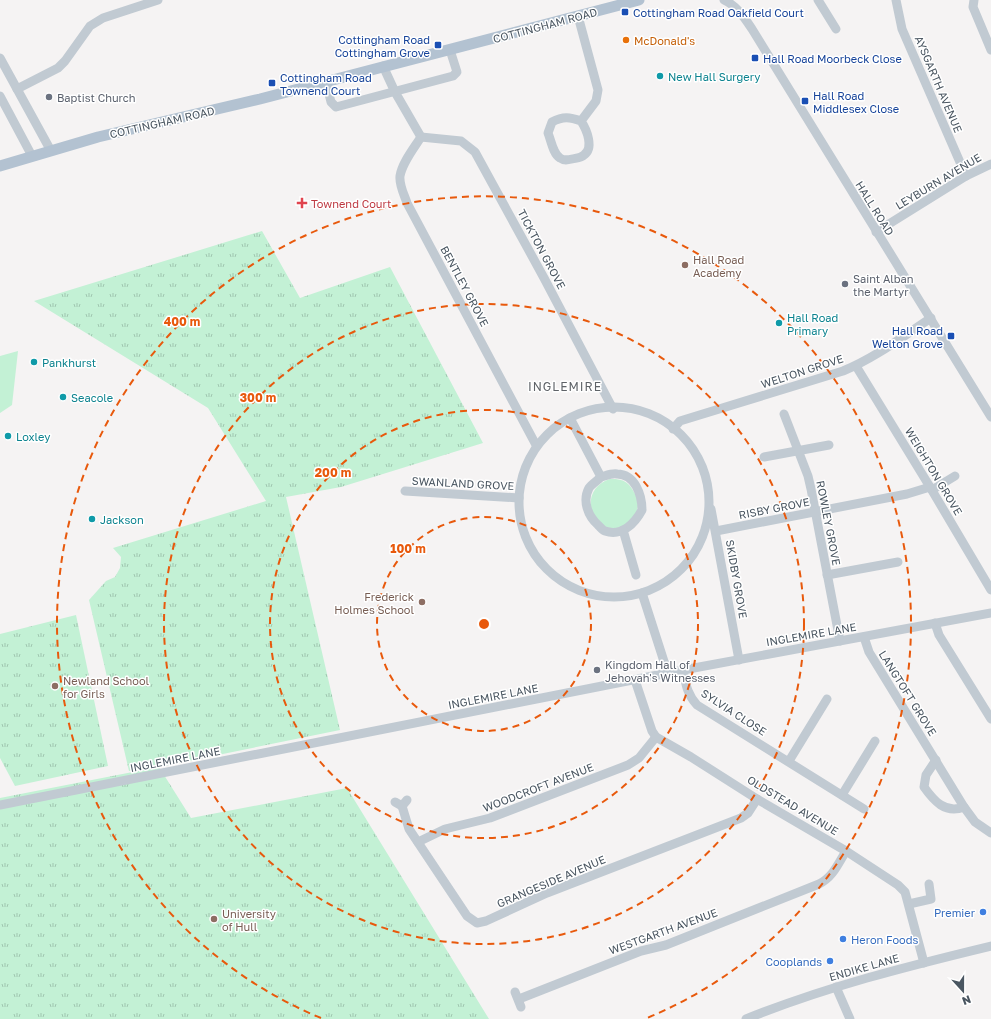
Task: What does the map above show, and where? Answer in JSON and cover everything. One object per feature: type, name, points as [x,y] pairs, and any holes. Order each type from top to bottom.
[{"type":"main road","name":"COTTINGHAM ROAD","points":[[0,166],[98,137],[260,99],[578,16],[625,2],[639,0]]},
{"type":"street","points":[[17,89],[58,68],[65,61],[90,26],[103,18],[158,0]]},
{"type":"street","name":"HALL ROAD","points":[[724,0],[731,3],[740,11],[752,29],[991,417]]},
{"type":"street","name":"HALL ROAD","points":[[737,0],[740,11]]},
{"type":"street","points":[[818,0],[836,29]]},
{"type":"street","name":"AYSGARTH AVENUE","points":[[896,0],[902,29],[966,176]]},
{"type":"street","points":[[974,0],[973,7],[991,50]]},
{"type":"street","points":[[578,16],[598,90],[596,101],[581,121]]},
{"type":"street","points":[[326,82],[332,102],[336,107],[395,92],[453,76],[457,72],[450,50]]},
{"type":"street","points":[[0,58],[51,151]]},
{"type":"street","points":[[383,66],[395,92],[421,137]]},
{"type":"street","points":[[0,96],[32,156]]},
{"type":"street","points":[[561,118],[574,118],[581,121],[585,126],[589,143],[588,150],[583,156],[566,160],[560,158],[556,154],[548,133],[552,122],[561,118]]},
{"type":"street","name":"TICKTON GROVE","points":[[421,137],[461,141],[475,152],[613,409]]},
{"type":"street","name":"BENTLEY GROVE","points":[[421,137],[408,157],[400,175],[402,189],[407,203],[536,445]]},
{"type":"street","name":"LEYBURN AVENUE","points":[[876,232],[966,176],[991,164]]},
{"type":"street","name":"WELTON GROVE","points":[[673,429],[680,421],[856,366],[874,356],[931,318]]},
{"type":"street","name":"WEIGHTON GROVE","points":[[856,366],[931,488],[991,590]]},
{"type":"street","name":"SKIDBY GROVE","points":[[710,502],[708,519],[699,544],[687,563],[670,580],[642,593],[612,597],[590,594],[558,580],[535,556],[526,538],[518,506],[522,481],[528,461],[536,445],[540,439],[558,424],[570,418],[598,410],[630,410],[652,416],[673,429],[691,445],[705,472],[739,660]]},
{"type":"street","name":"ROWLEY GROVE","points":[[784,414],[808,476],[840,641]]},
{"type":"street","points":[[570,418],[601,477]]},
{"type":"street","points":[[764,457],[829,445]]},
{"type":"street","points":[[617,474],[627,477],[640,491],[642,510],[631,526],[614,532],[604,531],[592,520],[587,510],[586,499],[589,488],[601,477],[617,474]]},
{"type":"street","name":"RISBY GROVE","points":[[716,531],[907,494],[931,488],[954,476]]},
{"type":"street","name":"SWANLAND GROVE","points":[[405,491],[519,498]]},
{"type":"street","points":[[623,530],[636,575]]},
{"type":"street","points":[[828,575],[898,562]]},
{"type":"street","points":[[642,593],[668,674]]},
{"type":"street","name":"INGLEMIRE LANE","points":[[0,805],[683,670],[991,613]]},
{"type":"street","points":[[935,623],[939,635],[991,719]]},
{"type":"street","name":"LANGTOFT GROVE","points":[[864,637],[869,652],[964,807],[974,822],[991,833]]},
{"type":"street","name":"SYLVIA CLOSE","points":[[683,670],[686,687],[690,698],[697,705],[864,809]]},
{"type":"street","points":[[634,680],[652,731],[656,737]]},
{"type":"street","points":[[789,761],[827,698]]},
{"type":"street","name":"OLDSTEAD AVENUE","points":[[656,737],[846,851],[898,885],[905,892],[924,962]]},
{"type":"street","name":"WOODCROFT AVENUE","points":[[418,842],[445,829],[490,818],[628,766],[639,758],[656,737]]},
{"type":"street","points":[[842,795],[875,746]]},
{"type":"street","points":[[936,760],[926,775],[924,787],[932,799],[949,809],[964,807]]},
{"type":"street","name":"GRANGESIDE AVENUE","points":[[401,803],[409,830],[467,916],[477,923],[486,922],[547,893],[741,818],[748,813],[758,799]]},
{"type":"street","name":"WESTGARTH AVENUE","points":[[518,1000],[641,951],[666,945],[819,884],[832,875],[846,851]]},
{"type":"street","points":[[909,904],[931,899],[929,884]]},
{"type":"street","name":"ENDIKE LANE","points":[[746,1019],[836,987],[924,962],[991,946]]},
{"type":"street","points":[[836,987],[850,1019]]},
{"type":"green space","points":[[262,231],[300,298],[390,267],[483,443],[341,487],[286,497],[340,730],[159,767],[191,818],[347,788],[489,1019],[0,1019],[0,798],[148,769],[129,771],[89,600],[106,581],[115,577],[120,568],[121,557],[113,548],[266,501],[208,408],[34,301]]},
{"type":"green space","points":[[18,351],[12,405],[0,413],[0,356]]},
{"type":"green space","points":[[610,479],[621,480],[629,484],[639,501],[636,515],[626,525],[619,528],[609,528],[600,524],[591,509],[591,500],[594,492],[600,484]]},
{"type":"green space","points":[[76,615],[108,766],[15,786],[0,758],[0,634]]},
{"type":"place","name":"Cottingham Road Oakfield Court","points":[[625,12]]},
{"type":"place","name":"McDonald's","points":[[626,40]]},
{"type":"place","name":"Cottingham Road Cottingham Grove","points":[[438,45]]},
{"type":"place","name":"Hall Road Moorbeck Close","points":[[755,58]]},
{"type":"place","name":"New Hall Surgery","points":[[660,76]]},
{"type":"place","name":"Cottingham Road Townend Court","points":[[272,83]]},
{"type":"place","name":"Baptist Church","points":[[49,97]]},
{"type":"place","name":"Hall Road Middlesex Close","points":[[805,101]]},
{"type":"place","name":"Townend Court","points":[[302,203]]},
{"type":"place","name":"Hall Road Academy","points":[[685,265]]},
{"type":"place","name":"Saint Alban the Martyr","points":[[845,284]]},
{"type":"place","name":"Hall Road Primary","points":[[779,323]]},
{"type":"place","name":"Hall Road Welton Grove","points":[[951,336]]},
{"type":"place","name":"Pankhurst","points":[[34,362]]},
{"type":"place","name":"Seacole","points":[[63,397]]},
{"type":"place","name":"Loxley","points":[[8,436]]},
{"type":"place","name":"Jackson","points":[[92,519]]},
{"type":"place","name":"Frederick Holmes School","points":[[422,602]]},
{"type":"place","name":"Kingdom Hall of Jehovah's Witnesses","points":[[597,670]]},
{"type":"place","name":"Newland School for Girls","points":[[55,686]]},
{"type":"place","name":"Premier","points":[[983,912]]},
{"type":"place","name":"University of Hull","points":[[214,919]]},
{"type":"place","name":"Heron Foods","points":[[843,939]]},
{"type":"place","name":"Cooplands","points":[[830,961]]},
{"type":"district","name":"INGLEMIRE","points":[[565,386]]}]
